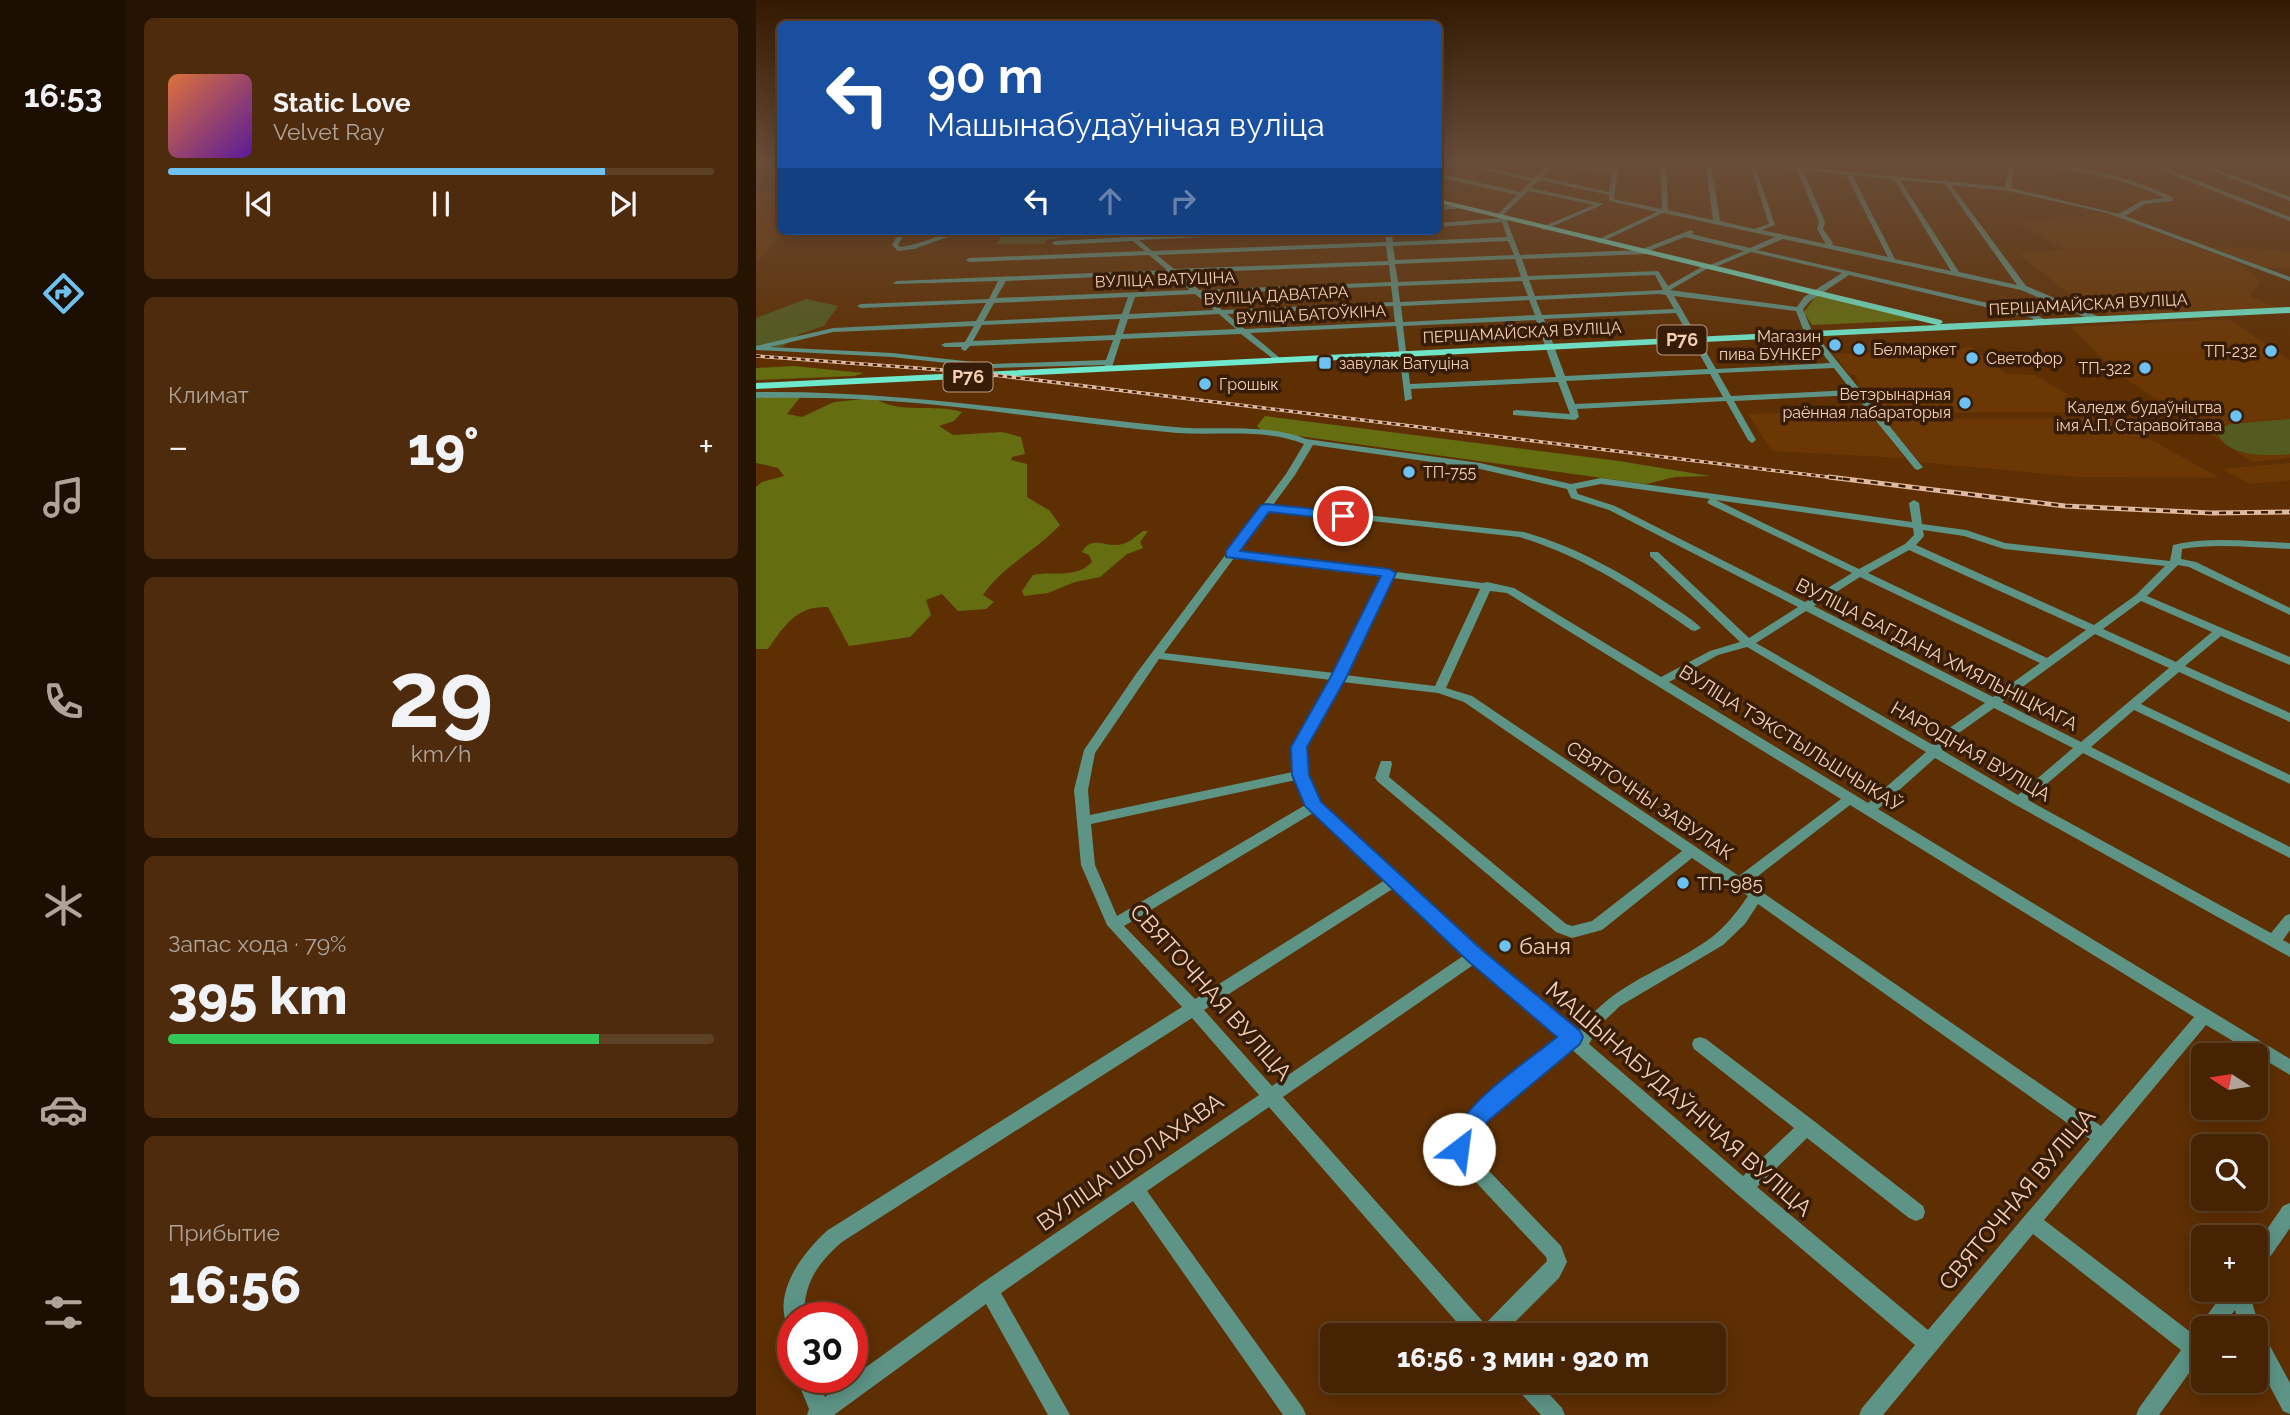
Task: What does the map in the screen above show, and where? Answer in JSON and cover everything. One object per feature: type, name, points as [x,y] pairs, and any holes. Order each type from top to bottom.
[{"type":"main road","points":[[1540,227],[1816,292],[1950,327]]},
{"type":"main road","name":"ПЕРШАМАЙСКАЯ ВУЛІЦА","points":[[756,386],[1109,365],[1278,360],[2290,310]]},
{"type":"street","points":[[1507,227],[1576,416],[1567,418],[1516,413]]},
{"type":"street","points":[[1599,241],[1629,227]]},
{"type":"street","points":[[897,283],[1644,252],[1706,227]]},
{"type":"street","points":[[1737,227],[2023,288],[2099,320]]},
{"type":"street","points":[[1752,230],[1764,227]]},
{"type":"street","points":[[1821,227],[1830,243],[1828,247]]},
{"type":"street","points":[[1875,227],[1893,261]]},
{"type":"street","points":[[1927,227],[1957,274]]},
{"type":"street","points":[[1979,227],[2023,288]]},
{"type":"street","points":[[2150,227],[2290,279]]},
{"type":"street","points":[[901,235],[895,245],[896,249],[912,248],[950,235]]},
{"type":"street","points":[[1130,235],[1247,331],[1278,360]]},
{"type":"street","points":[[1055,243],[1200,235]]},
{"type":"street","points":[[1388,235],[1408,399]]},
{"type":"street","points":[[1685,235],[2035,316],[2044,323]]},
{"type":"street","points":[[1752,440],[1667,291],[1709,267],[1780,237]]},
{"type":"street","points":[[969,260],[1511,239]]},
{"type":"street","name":"ВУЛІЦА ВАТУЦІНА","points":[[861,306],[1657,273],[1667,291]]},
{"type":"street","points":[[1847,273],[1816,292],[1799,309],[1811,334],[1918,467]]},
{"type":"street","points":[[958,362],[1003,279]]},
{"type":"street","name":"ВУЛІЦА ДАВАТАРА","points":[[756,348],[833,330],[1667,291],[1799,309]]},
{"type":"street","points":[[756,348],[1028,366],[1109,365],[1132,295]]},
{"type":"street","name":"ВУЛІЦА БАТОЎКІНА","points":[[945,345],[1678,311]]},
{"type":"street","points":[[1408,387],[1836,365]]},
{"type":"street","points":[[1573,407],[1856,392]]},
{"type":"street","points":[[756,395],[850,393],[1180,431],[1307,441],[1480,466],[1571,487],[1601,481],[1703,498],[1966,533],[2004,546],[2192,564],[2290,612]]},
{"type":"street","name":"СВЯТОЧНАЯ ВУЛІЦА","points":[[1307,441],[1309,446],[1295,468],[1156,655],[1089,753],[1081,790],[1088,865],[1114,925],[1195,1010],[1470,1323]]},
{"type":"street","name":"ВУЛІЦА БАГДАНА ХМЯЛЬНІЦКАГА","points":[[1571,487],[1574,496],[1612,508],[2290,853]]},
{"type":"street","points":[[1703,498],[2046,663]]},
{"type":"street","points":[[1660,682],[1714,653],[1748,643],[1859,573],[1909,546],[1919,536],[1914,503]]},
{"type":"street","points":[[1266,507],[1520,534],[1546,541],[1599,565],[1695,628]]},
{"type":"street","points":[[1868,811],[1934,752],[1945,737],[2140,597],[2174,563],[2177,547],[2228,541],[2274,548],[2290,546]]},
{"type":"street","points":[[1909,546],[2290,718]]},
{"type":"street","points":[[2274,548],[2290,556]]},
{"type":"street","name":"ВУЛІЦА ТЭКСТЫЛЬШЧЫКАЎ","points":[[1231,554],[1510,590],[1848,800],[2290,1068]]},
{"type":"street","name":"НАРОДНАЯ ВУЛІЦА","points":[[1654,554],[1748,643],[2019,801],[2290,951]]},
{"type":"street","name":"МАШЫНАБУДАЎНІЧАЯ ВУЛІЦА","points":[[1389,573],[1338,678],[1299,747],[1300,775],[1314,806],[1475,956],[1743,1188],[1928,1343]]},
{"type":"street","points":[[1439,690],[1487,585]]},
{"type":"street","points":[[2140,597],[2290,662]]},
{"type":"street","points":[[2019,801],[2219,632]]},
{"type":"street","name":"СВЯТОЧНЫ ЗАВУЛАК","points":[[1156,655],[1439,690],[1468,699],[1739,883],[2102,1137]]},
{"type":"street","points":[[2134,705],[2290,780]]},
{"type":"street","points":[[1386,764],[1382,778],[1560,928],[1572,932],[1597,926],[1690,850]]},
{"type":"street","points":[[1083,821],[1300,775]]},
{"type":"street","points":[[1739,883],[1848,800]]},
{"type":"street","points":[[1114,925],[1314,806]]},
{"type":"street","points":[[793,1302],[802,1273],[816,1252],[835,1236],[1195,1010],[1394,881]]},
{"type":"street","points":[[1500,1323],[1552,1271],[1557,1262],[1554,1252],[1462,1155],[1459,1149],[1462,1136],[1481,1113],[1576,1041],[1605,1009],[1725,936],[1746,917],[1756,895]]},
{"type":"street","points":[[2273,941],[2290,920]]},
{"type":"street","name":"ВУЛІЦА ШОЛАХАВА","points":[[820,1414],[989,1290],[1270,1094],[1475,956]]},
{"type":"street","name":"СВЯТОЧНАЯ ВУЛІЦА","points":[[1869,1415],[2204,1016]]},
{"type":"street","points":[[1700,1044],[1916,1212]]},
{"type":"street","points":[[1743,1188],[1808,1126]]},
{"type":"street","points":[[1135,1189],[1296,1415]]},
{"type":"street","points":[[2268,1244],[2290,1212]]},
{"type":"street","points":[[2031,1221],[2191,1336]]},
{"type":"street","points":[[989,1290],[1060,1415]]},
{"type":"street","points":[[2218,1316],[2229,1302]]},
{"type":"street","points":[[2146,1415],[2191,1353]]},
{"type":"street","points":[[2268,1363],[2290,1404]]},
{"type":"street","points":[[812,1393],[820,1414]]},
{"type":"street","points":[[1534,1393],[1555,1415]]},
{"type":"shaded area","points":[[756,227],[777,227],[777,235],[781,235],[756,264]]},
{"type":"shaded area","points":[[2024,227],[2144,227],[2238,263],[2261,282],[2250,296],[2277,308],[2108,315],[2092,305],[2082,304],[2019,254],[2065,249]]},
{"type":"shaded area","points":[[2210,246],[2290,251],[2290,269],[2263,267]]},
{"type":"shaded area","name":"Каледж будаўніцтва імя А.П. Старавойтава","points":[[2229,319],[2290,360],[2290,458],[2253,462],[2118,374],[2071,327]]},
{"type":"shaded area","points":[[1972,347],[2006,374],[2035,375],[2097,412],[1880,413],[1857,384],[1860,383],[1854,374],[1849,374],[1834,354],[1890,352],[1895,356]]},
{"type":"shaded area","points":[[1869,411],[1904,458],[1772,451],[1748,414]]},
{"type":"shaded area","points":[[2112,418],[2220,478],[2078,477],[1919,462],[1884,419]]},
{"type":"shaded area","points":[[2290,463],[2290,480],[2251,484],[2221,469]]},
{"type":"green space","points":[[1003,235],[1065,235],[1062,238],[1046,240],[1044,244],[996,244]]},
{"type":"green space","points":[[1817,295],[1922,320],[1812,325],[1804,312]]},
{"type":"green space","points":[[806,299],[838,306],[824,326],[800,334],[782,347],[756,346],[756,318]]},
{"type":"green space","points":[[793,366],[864,373],[854,376],[756,380],[756,368]]},
{"type":"green space","points":[[802,395],[787,414],[802,417],[834,402],[874,398],[906,408],[940,408],[962,412],[954,421],[939,426],[953,435],[1002,432],[1021,437],[1025,454],[1012,457],[1011,460],[1027,464],[1027,497],[1050,511],[1060,525],[991,585],[983,595],[994,602],[986,609],[958,611],[942,594],[926,600],[931,615],[910,637],[849,646],[828,607],[817,608],[792,619],[768,649],[756,649],[756,487],[762,482],[784,476],[778,468],[756,463],[756,398]]},
{"type":"green space","points":[[1265,416],[1619,461],[1710,476],[1675,477],[1646,484],[1262,431],[1257,426]]},
{"type":"green space","points":[[2290,419],[2290,454],[2260,455],[2238,451],[2221,440],[2217,431],[2230,424]]},
{"type":"green space","points":[[1143,531],[1148,531],[1140,542],[1143,548],[1127,554],[1100,577],[1075,582],[1048,593],[1024,596],[1022,591],[1033,575],[1071,573],[1085,568],[1092,562],[1089,555],[1082,552],[1089,544],[1122,544]]},
{"type":"railway","points":[[756,356],[970,372],[1844,479]]},
{"type":"railway","points":[[1829,477],[2065,506],[2211,513],[2290,512]]},
{"type":"place","name":"Магазин пива БУНКЕР","points":[[1835,345]]},
{"type":"place","name":"Белмаркет","points":[[1859,349]]},
{"type":"place","name":"ТП-232","points":[[2271,351]]},
{"type":"place","name":"Светофор","points":[[1972,358]]},
{"type":"place","name":"завулак Ватуціна","points":[[1325,363]]},
{"type":"place","name":"ТП-322","points":[[2145,368]]},
{"type":"place","name":"Грошык","points":[[1205,384]]},
{"type":"place","name":"Ветэрынарная раённая лабараторыя","points":[[1965,403]]},
{"type":"place","name":"Каледж будаўніцтва імя А.П. Старавойтава","points":[[2236,416]]},
{"type":"place","name":"ТП-755","points":[[1409,472]]},
{"type":"place","name":"ТП-985","points":[[1683,883]]},
{"type":"place","name":"баня","points":[[1505,946]]},
{"type":"route","points":[[1343,516],[1266,507],[1231,554],[1389,573],[1338,678],[1299,747],[1300,775],[1310,798],[1314,806],[1475,956],[1572,1037],[1481,1113],[1462,1136],[1459,1149]]}]
